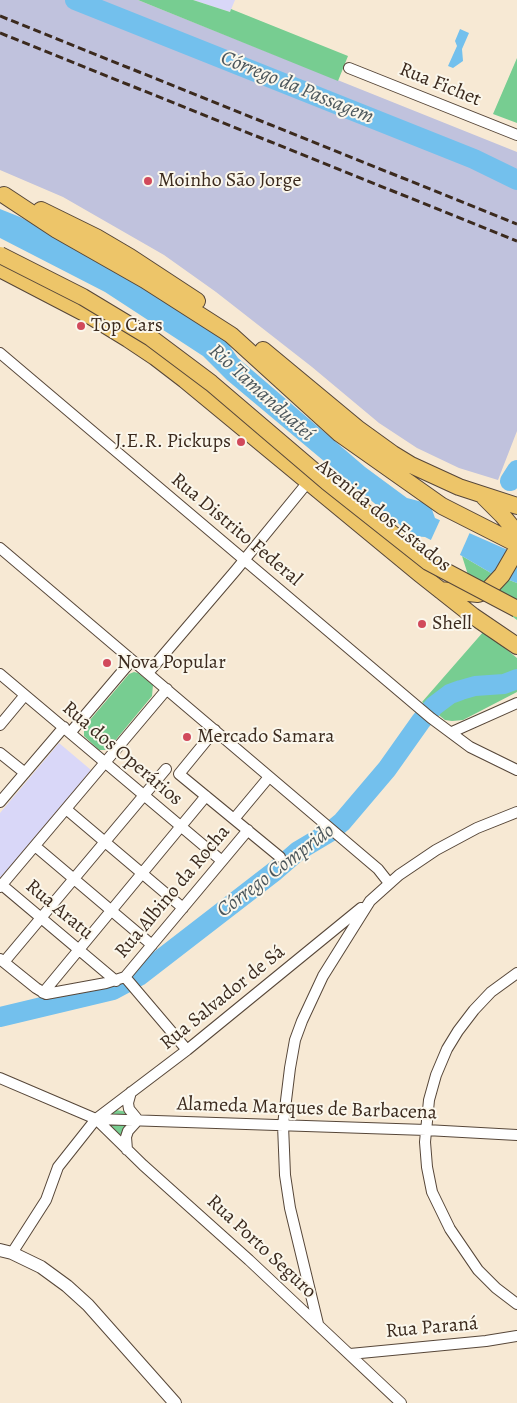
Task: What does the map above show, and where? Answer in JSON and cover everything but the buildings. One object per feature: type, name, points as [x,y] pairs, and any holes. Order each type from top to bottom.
[{"type":"highway","name":"Avenida dos Estados","points":[[2,194],[57,230],[145,280],[230,335],[340,434],[442,506],[517,547]]},
{"type":"highway","name":"Avenida dos Estados","points":[[2,194],[37,207],[96,237],[160,275],[251,341],[357,428],[392,454],[427,473],[481,495],[517,506]]},
{"type":"highway","name":"Avenida dos Estados","points":[[0,255],[83,297],[151,338],[211,383],[327,482],[428,562],[517,609]]},
{"type":"highway","name":"Avenida dos Estados","points":[[0,269],[92,317],[142,348],[185,380],[440,590],[473,616],[517,646]]},
{"type":"highway","points":[[440,590],[478,594],[487,591],[494,585],[517,547],[512,527],[502,514],[481,495]]},
{"type":"street","name":"Rua Fichet","points":[[349,68],[517,135]]},
{"type":"street","name":"Rua Distrito Federal","points":[[0,353],[427,715],[470,747],[517,770]]},
{"type":"street","points":[[148,673],[308,482]]},
{"type":"street","points":[[0,548],[378,869],[390,883]]},
{"type":"street","points":[[0,802],[132,660]]},
{"type":"street","name":"Rua dos Operários","points":[[0,674],[222,861]]},
{"type":"street","points":[[1,886],[167,689]]},
{"type":"street","points":[[0,725],[25,695]]},
{"type":"street","points":[[452,732],[517,703]]},
{"type":"street","points":[[215,730],[179,774],[280,857]]},
{"type":"street","points":[[0,753],[25,773]]},
{"type":"street","points":[[125,980],[56,994],[43,993],[2,960],[41,918],[166,769]]},
{"type":"street","points":[[234,819],[269,777]]},
{"type":"street","points":[[43,993],[206,796]]},
{"type":"street","points":[[66,809],[183,908]]},
{"type":"street","points":[[318,1324],[290,1208],[285,1175],[283,1125],[295,1040],[302,1021],[323,976],[370,901],[418,862],[457,838],[517,812]]},
{"type":"street","name":"Rua Albino da Rocha","points":[[125,980],[248,830]]},
{"type":"street","points":[[34,846],[152,945]]},
{"type":"street","name":"Rua Aratu","points":[[1,886],[79,950],[125,980],[187,1050]]},
{"type":"street","name":"Rua Salvador de Sá","points":[[6,1251],[46,1200],[58,1167],[96,1119],[187,1050],[370,901]]},
{"type":"street","points":[[517,973],[491,992],[479,1004],[452,1040],[434,1082],[429,1100],[426,1130],[426,1154],[430,1184],[447,1225],[478,1270],[496,1288],[517,1304]]},
{"type":"street","points":[[0,1078],[96,1119]]},
{"type":"street","points":[[127,1150],[126,1137],[128,1130],[138,1120],[129,1109],[128,1103],[131,1092]]},
{"type":"street","name":"Alameda Marques de Barbacena","points":[[96,1119],[426,1130],[517,1135]]},
{"type":"street","name":"Rua Porto Seguro","points":[[96,1119],[127,1150],[188,1203],[401,1403]]},
{"type":"street","points":[[6,1251],[41,1267],[67,1286],[88,1305],[175,1403]]},
{"type":"street","name":"Rua Paraná","points":[[350,1354],[486,1341],[517,1336]]},
{"type":"shaded area","points":[[0,0],[138,0],[517,152],[517,431],[498,480],[459,468],[417,448],[379,423],[312,367],[216,292],[164,255],[63,197],[0,170]]},
{"type":"shaded area","points":[[193,0],[235,0],[230,12]]},
{"type":"shaded area","points":[[59,743],[91,770],[0,878],[0,813]]},
{"type":"green space","points":[[138,0],[193,0],[230,12],[231,9],[348,56],[338,81]]},
{"type":"green space","points":[[517,58],[517,123],[493,114]]},
{"type":"green space","points":[[462,556],[491,573],[517,583],[517,620],[498,606],[469,578]]},
{"type":"green space","points":[[484,631],[517,658],[517,692],[463,720],[445,720],[422,702]]},
{"type":"green space","points":[[134,672],[153,685],[152,696],[109,748],[99,750],[84,736],[84,727],[129,674]]},
{"type":"green space","points":[[115,1110],[123,1111],[128,1115],[126,1132],[121,1134],[115,1134],[108,1127],[109,1112]]},
{"type":"water","points":[[460,29],[469,33],[462,49],[463,61],[453,68],[448,66],[457,46],[455,41]]},
{"type":"water","name":"Rio Tamanduateí","points":[[0,209],[20,217],[121,270],[219,335],[238,358],[365,467],[407,498],[430,504],[435,518],[517,554],[517,583],[491,573],[425,537],[411,536],[398,523],[227,380],[203,356],[105,292],[0,238]]},
{"type":"pier","points":[[441,518],[470,532],[459,557],[430,542]]},
{"type":"waterway","name":"Córrego da Passagem","points":[[75,0],[474,159],[517,180]]},
{"type":"waterway","points":[[510,481],[517,470]]},
{"type":"waterway","name":"Córrego Comprido","points":[[0,1017],[113,990],[139,976],[275,871],[298,851],[330,832],[342,822],[387,769],[434,706],[450,694],[461,690],[475,686],[504,684],[517,679]]},
{"type":"railway","points":[[0,16],[517,224]]},
{"type":"railway","points":[[0,33],[517,241]]},
{"type":"place","name":"Moinho São Jorge","points":[[148,181]]},
{"type":"place","name":"Top Cars","points":[[81,326]]},
{"type":"place","name":"J.E.R. Pickups","points":[[241,442]]},
{"type":"place","name":"Shell","points":[[422,624]]},
{"type":"place","name":"Nova Popular","points":[[107,663]]},
{"type":"place","name":"Mercado Samara","points":[[187,737]]}]
